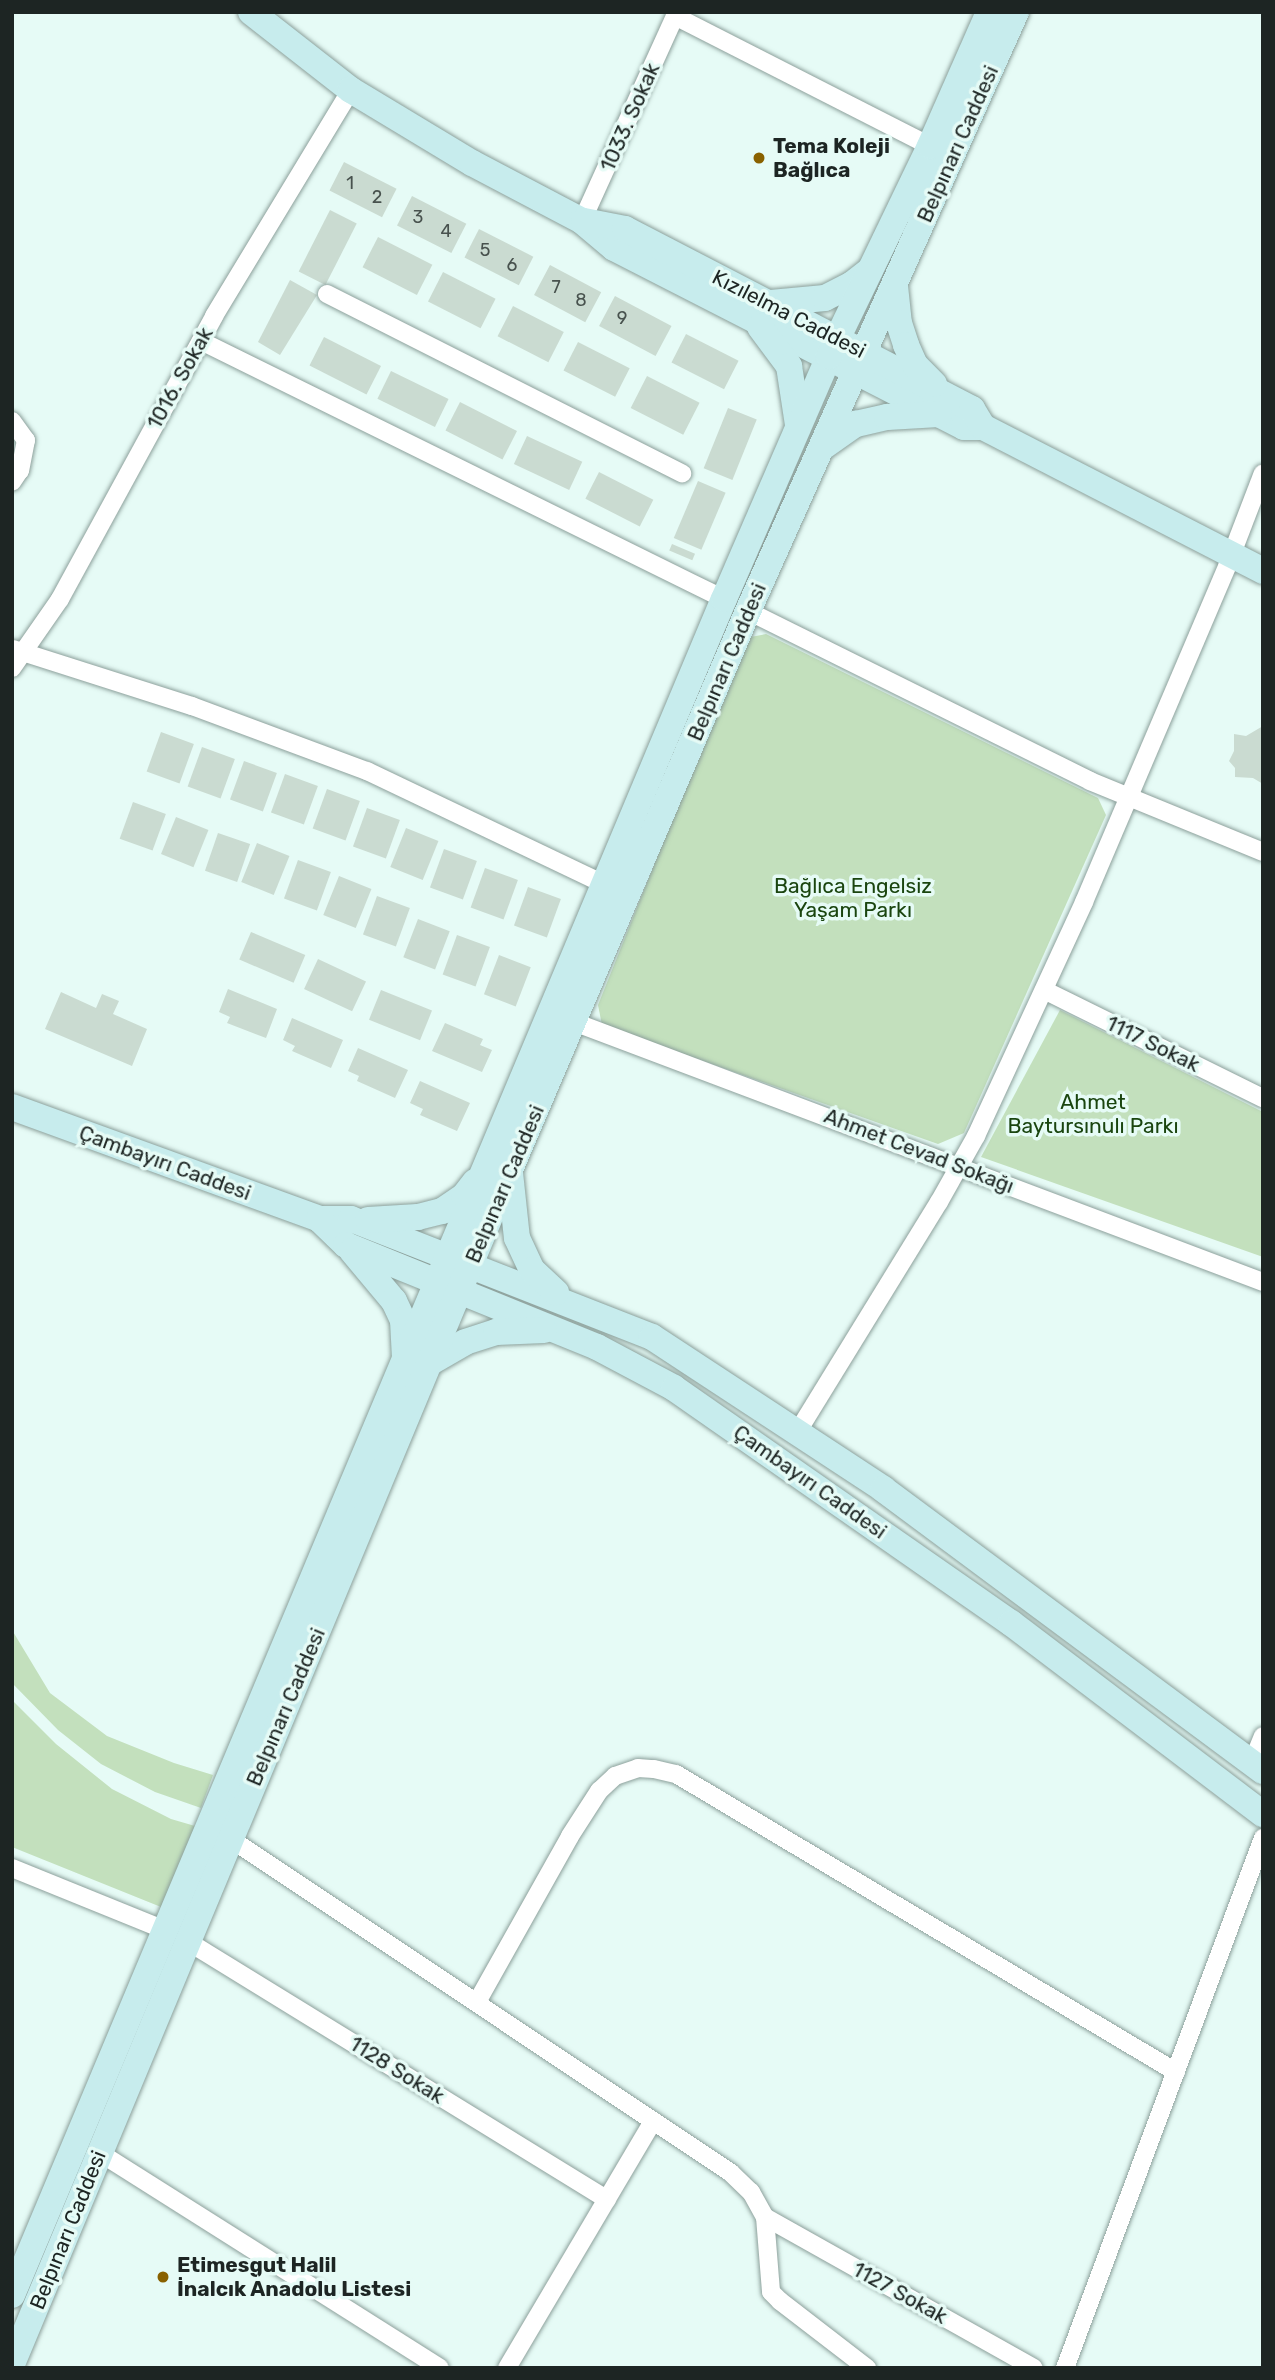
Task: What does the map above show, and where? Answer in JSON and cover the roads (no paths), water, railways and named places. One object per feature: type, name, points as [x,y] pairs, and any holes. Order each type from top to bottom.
[{"type":"street","name":"Kızılelma Caddesi","points":[[251,12],[351,90],[472,163],[582,221],[614,248],[760,312],[833,348],[940,403],[964,427],[983,427],[1263,571]]},
{"type":"street","name":"Belpınarı Caddesi","points":[[12,2295],[176,1936],[418,1363],[497,1170],[604,884],[724,599],[833,348],[930,146],[989,12]]},
{"type":"street","name":"Belpınarı Caddesi","points":[[497,1170],[574,1022],[748,611],[1016,12]]},
{"type":"street","points":[[676,14],[930,146]]},
{"type":"street","name":"1033. Sokak","points":[[582,221],[676,14]]},
{"type":"street","name":"1016. Sokak","points":[[16,657],[60,599],[201,341],[351,90]]},
{"type":"street","points":[[798,427],[797,401],[789,366],[760,312],[825,298],[851,285],[872,268]]},
{"type":"street","points":[[823,447],[856,424],[940,403],[915,365],[906,345],[899,323],[895,286]]},
{"type":"street","points":[[327,294],[682,473]]},
{"type":"street","points":[[201,341],[724,599]]},
{"type":"street","points":[[12,421],[26,440],[20,470],[12,482]]},
{"type":"street","points":[[798,1431],[960,1167],[1044,990],[1231,554],[1263,473]]},
{"type":"street","points":[[748,611],[1090,781],[1128,794],[1263,852]]},
{"type":"street","points":[[16,657],[192,706],[367,771],[604,884]]},
{"type":"street","name":"1117 Sokak","points":[[1044,990],[1263,1098]]},
{"type":"street","name":"Ahmet Cevad Sokağı","points":[[574,1022],[1263,1282]]},
{"type":"street","name":"Çambayırı Caddesi","points":[[12,1107],[319,1219],[351,1219],[652,1337],[883,1489],[1257,1767]]},
{"type":"street","points":[[351,1219],[386,1221],[442,1212],[497,1170],[517,1238],[532,1270],[565,1301]]},
{"type":"street","name":"Çambayırı Caddesi","points":[[319,1219],[346,1245],[558,1331],[631,1364],[701,1405],[1011,1623],[1263,1814]]},
{"type":"street","points":[[346,1245],[377,1277],[394,1301],[418,1363],[496,1332],[558,1331]]},
{"type":"street","name":"Belpınarı Caddesi","points":[[12,2364],[100,2153],[176,1936],[231,1839],[418,1363]]},
{"type":"street","points":[[1257,1767],[1263,1736]]},
{"type":"street","points":[[477,2002],[570,1836],[599,1791],[615,1776],[638,1768],[654,1769],[676,1774],[1176,2072]]},
{"type":"street","points":[[1065,2368],[1263,1838]]},
{"type":"street","points":[[231,1839],[731,2174],[751,2192],[765,2217],[771,2292],[867,2368]]},
{"type":"street","name":"1128 Sokak","points":[[12,1868],[176,1936],[607,2199]]},
{"type":"street","points":[[507,2368],[653,2121]]},
{"type":"street","points":[[100,2153],[440,2368]]},
{"type":"street","name":"1127 Sokak","points":[[765,2217],[1034,2368]]},
{"type":"place","name":"Tema Koleji Bağlıca","points":[[759,158]]},
{"type":"place","name":"Etimesgut Halil İnalcık Anadolu Listesi","points":[[163,2277]]},
{"type":"park label","name":"Bağlıca Engelsiz Yaşam Parkı","points":[[853,898]]},
{"type":"park label","name":"Ahmet Baytursınulı Parkı","points":[[1093,1114]]}]
